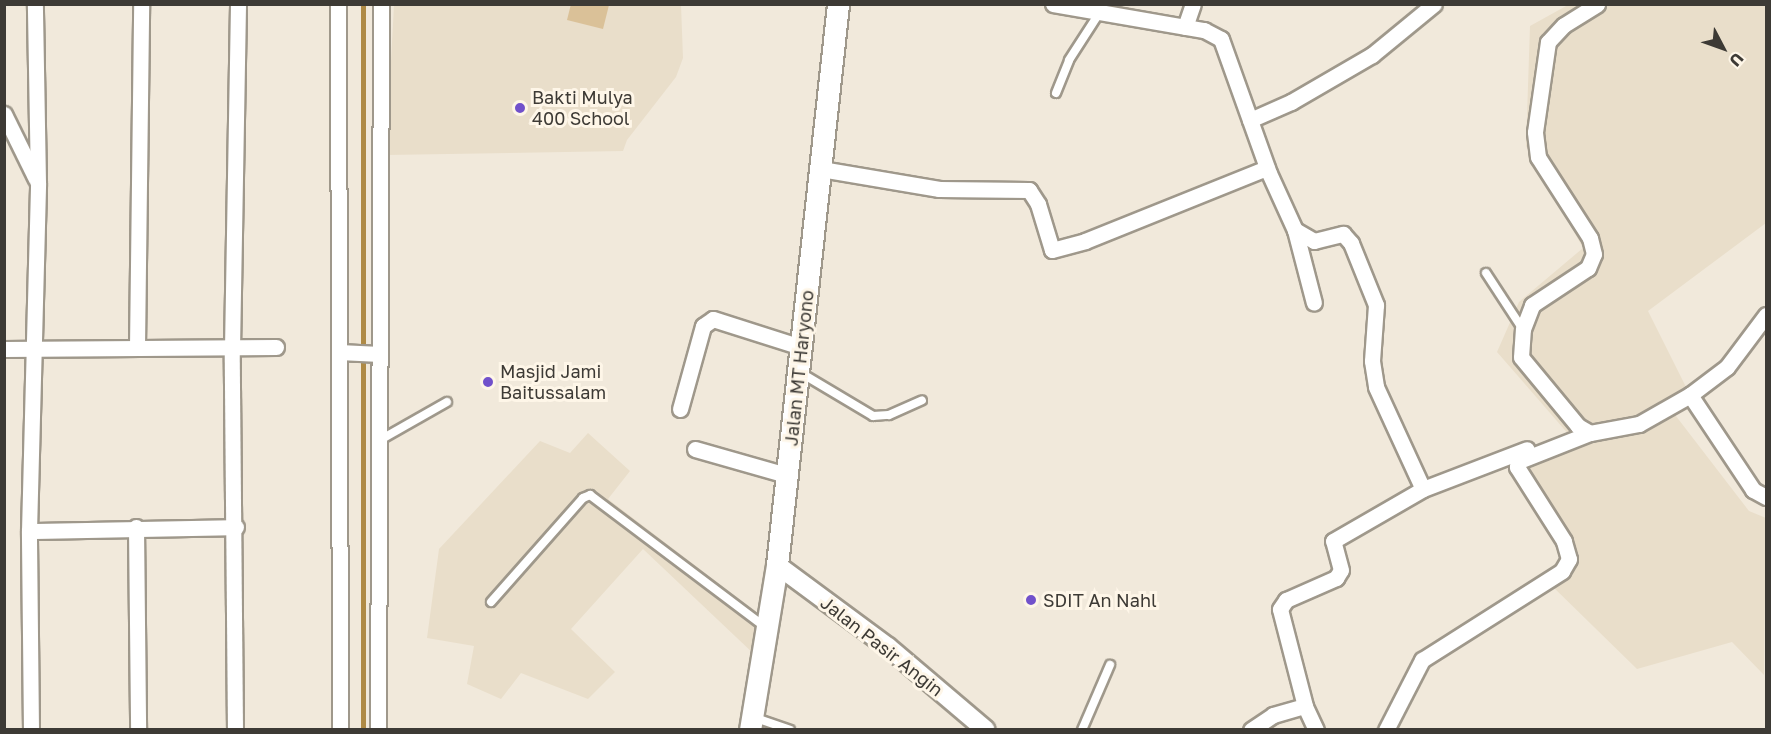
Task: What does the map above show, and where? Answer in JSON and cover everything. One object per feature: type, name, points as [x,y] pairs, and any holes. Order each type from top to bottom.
[{"type":"main road","name":"Jalan MT Haryono","points":[[751,723],[777,565],[800,372],[838,4]]},
{"type":"street","points":[[31,729],[29,531],[38,183],[34,4]]},
{"type":"street","points":[[137,347],[141,4]]},
{"type":"street","points":[[235,729],[236,527],[232,349],[238,4]]},
{"type":"street","points":[[338,4],[346,353],[340,729]]},
{"type":"street","points":[[378,729],[380,440],[376,354],[381,4]]},
{"type":"street","points":[[1053,4],[1098,15],[1204,30],[1221,39],[1268,168],[1295,230],[1314,303]]},
{"type":"street","points":[[1185,27],[1193,4]]},
{"type":"street","points":[[1250,120],[1291,102],[1372,56],[1434,4]]},
{"type":"street","points":[[1584,430],[1521,357],[1523,329],[1532,305],[1588,268],[1594,254],[1590,238],[1538,157],[1535,132],[1548,42],[1564,25],[1597,4]]},
{"type":"street","points":[[4,114],[38,183]]},
{"type":"street","points":[[821,169],[939,189],[1029,190],[1038,204],[1052,250],[1085,242],[1268,168]]},
{"type":"street","points":[[1295,230],[1314,241],[1343,234],[1351,243],[1376,305],[1372,361],[1376,387],[1423,489]]},
{"type":"street","points":[[1316,729],[1305,706],[1280,609],[1286,600],[1336,578],[1341,570],[1333,541],[1423,489],[1584,430],[1639,424],[1690,395],[1727,367],[1767,315]]},
{"type":"street","points":[[680,409],[703,326],[713,319],[801,346]]},
{"type":"street","points":[[4,349],[276,347]]},
{"type":"street","points":[[346,353],[376,354]]},
{"type":"street","points":[[1690,395],[1753,490],[1767,497]]},
{"type":"street","points":[[1386,729],[1422,660],[1562,571],[1569,559],[1564,541],[1517,463],[1584,430]]},
{"type":"street","points":[[694,449],[786,475]]},
{"type":"street","points":[[29,531],[136,527],[236,527]]},
{"type":"street","points":[[136,527],[138,729]]},
{"type":"street","name":"Jalan Pasir Angin","points":[[777,565],[888,647],[986,729]]},
{"type":"street","points":[[1251,729],[1273,715],[1305,706]]},
{"type":"lane","points":[[1056,93],[1069,60],[1098,15]]},
{"type":"lane","points":[[1486,273],[1523,329]]},
{"type":"lane","points":[[800,372],[873,417],[889,415],[922,400]]},
{"type":"lane","points":[[380,440],[447,402]]},
{"type":"lane","points":[[491,602],[583,498],[590,495],[765,627]]},
{"type":"lane","points":[[1082,729],[1110,665]]},
{"type":"lane","points":[[751,723],[790,729]]},
{"type":"shaded area","points":[[571,4],[609,5],[603,29],[567,20]]},
{"type":"shaded area","name":"Bakti Mulya 400 School","points":[[394,5],[681,5],[683,58],[676,77],[627,140],[623,151],[386,155]]},
{"type":"shaded area","points":[[1568,5],[1766,5],[1766,223],[1648,311],[1686,387],[1669,407],[1749,511],[1766,518],[1764,675],[1732,642],[1637,669],[1550,584],[1579,555],[1527,465],[1570,436],[1497,352],[1519,302],[1583,248],[1526,146],[1530,26]]},
{"type":"shaded area","points":[[588,433],[630,471],[608,499],[760,615],[755,655],[643,549],[571,629],[615,672],[588,699],[521,673],[501,699],[467,684],[474,646],[427,638],[439,549],[540,441],[570,453]]},
{"type":"waterway","points":[[363,4],[363,730]]},
{"type":"place","name":"Bakti Mulya 400 School","points":[[520,108]]},
{"type":"place","name":"Masjid Jami Baitussalam","points":[[488,382]]},
{"type":"place","name":"SDIT An Nahl","points":[[1031,600]]}]
